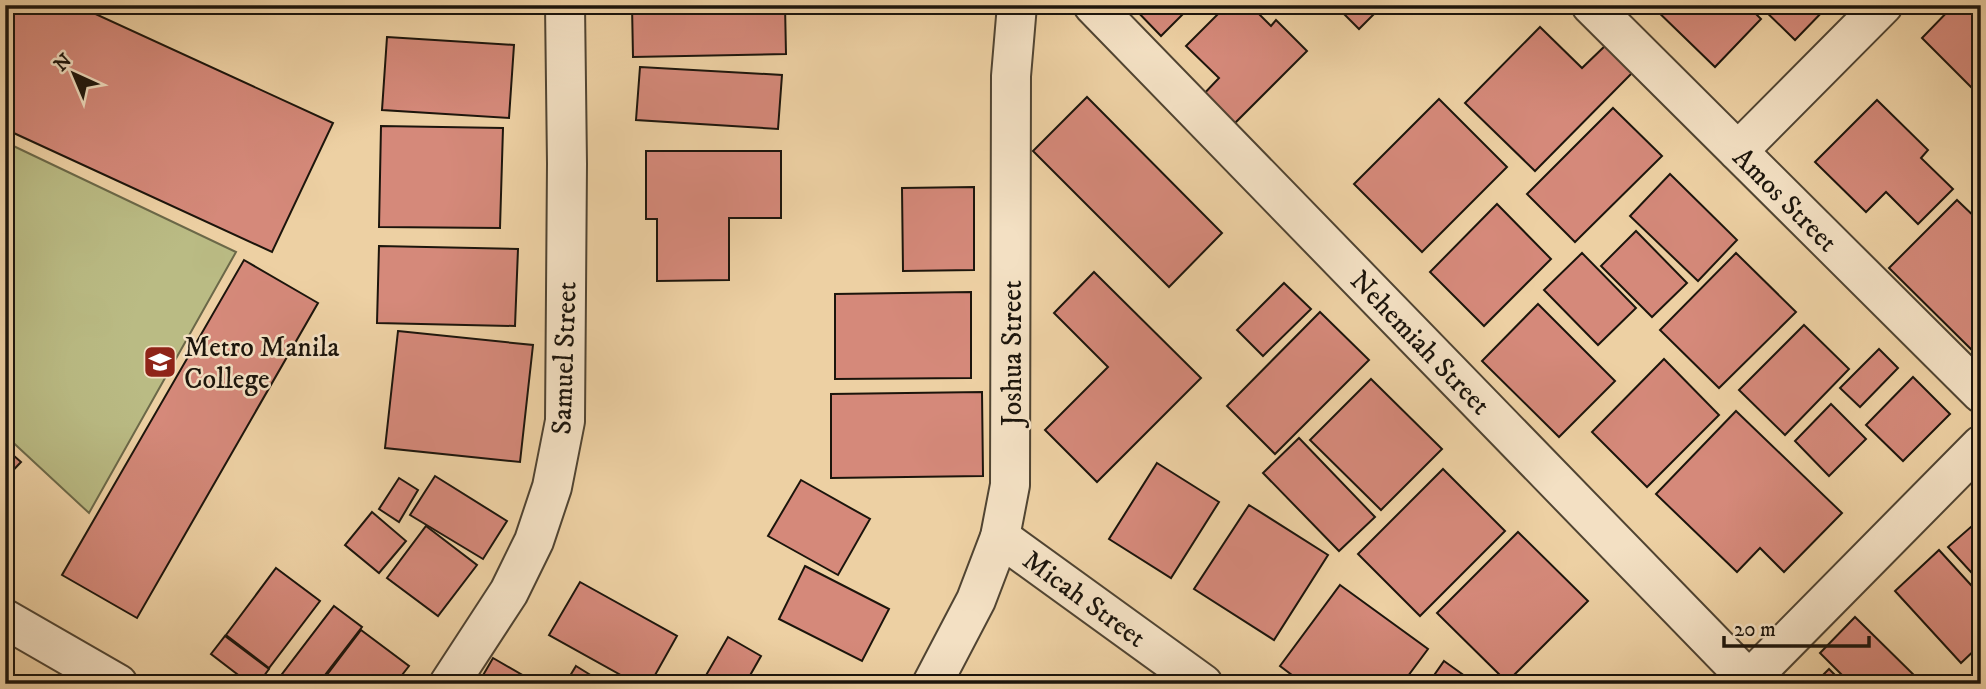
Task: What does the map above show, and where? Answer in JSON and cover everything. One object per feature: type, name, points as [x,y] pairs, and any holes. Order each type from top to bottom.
[{"type":"street","name":"Samuel Street","points":[[449,684],[509,592],[534,541],[552,487],[565,421],[565,5]]},
{"type":"street","name":"Joshua Street","points":[[932,684],[976,600],[1000,537],[1010,485],[1011,76],[1017,5]]},
{"type":"street","name":"Nehemiah Street","points":[[1093,5],[1747,682]]},
{"type":"street","name":"Amos Street","points":[[1591,5],[1981,393]]},
{"type":"street","points":[[1738,151],[1883,5]]},
{"type":"street","points":[[1747,682],[1981,445]]},
{"type":"street","name":"Micah Street","points":[[1000,537],[1203,684]]},
{"type":"street","points":[[5,620],[118,684]]},
{"type":"green space","points":[[5,142],[236,252],[89,513],[5,435]]},
{"type":"building","points":[[5,5],[76,5],[333,123],[272,252],[5,129]]},
{"type":"building","points":[[632,5],[785,5],[786,54],[633,57]]},
{"type":"building","points":[[1131,5],[1192,5],[1161,36]]},
{"type":"building","points":[[1227,5],[1250,5],[1271,26],[1276,20],[1307,51],[1229,129],[1199,99],[1219,78],[1186,46]]},
{"type":"building","points":[[1335,5],[1383,5],[1359,29]]},
{"type":"building","points":[[1651,5],[1747,5],[1761,19],[1715,67]]},
{"type":"building","points":[[1759,5],[1829,5],[1795,40]]},
{"type":"building","points":[[1954,5],[1981,5],[1981,97],[1922,38]]},
{"type":"building","points":[[1540,27],[1582,68],[1607,44],[1634,71],[1535,171],[1465,103]]},
{"type":"building","points":[[387,37],[514,45],[509,118],[382,110]]},
{"type":"building","points":[[640,67],[782,75],[778,129],[636,120]]},
{"type":"building","points":[[1087,97],[1222,233],[1169,287],[1033,151]]},
{"type":"building","points":[[1439,99],[1507,167],[1422,252],[1354,184]]},
{"type":"building","points":[[1877,100],[1928,150],[1921,158],[1953,189],[1918,224],[1886,192],[1866,212],[1815,162]]},
{"type":"building","points":[[1613,108],[1662,156],[1575,242],[1527,194]]},
{"type":"building","points":[[381,126],[503,128],[500,228],[379,227]]},
{"type":"building","points":[[646,151],[781,151],[781,218],[729,218],[729,280],[657,281],[657,219],[646,219]]},
{"type":"building","points":[[1670,174],[1737,240],[1698,281],[1630,216]]},
{"type":"building","points":[[974,187],[974,270],[903,271],[902,188]]},
{"type":"building","points":[[1957,200],[1981,223],[1981,359],[1889,268]]},
{"type":"building","points":[[1497,204],[1551,259],[1484,326],[1430,272]]},
{"type":"building","points":[[1636,231],[1687,283],[1652,317],[1601,266]]},
{"type":"building","points":[[379,246],[518,249],[515,326],[377,323]]},
{"type":"building","points":[[1582,253],[1636,308],[1598,345],[1544,290]]},
{"type":"building","points":[[1736,253],[1796,312],[1719,388],[1660,330]]},
{"type":"building","points":[[244,260],[318,303],[137,618],[62,575]]},
{"type":"building","points":[[1094,272],[1201,378],[1097,482],[1045,430],[1108,367],[1054,313]]},
{"type":"building","points":[[1284,283],[1311,309],[1263,356],[1237,330]]},
{"type":"building","points":[[971,292],[971,378],[835,379],[835,294]]},
{"type":"building","points":[[1538,304],[1615,381],[1559,437],[1482,361]]},
{"type":"building","points":[[1320,312],[1369,360],[1275,454],[1227,406]]},
{"type":"building","points":[[1804,325],[1849,369],[1785,435],[1739,390]]},
{"type":"building","points":[[398,331],[533,345],[520,462],[385,448]]},
{"type":"building","points":[[1879,349],[1898,368],[1860,407],[1840,388]]},
{"type":"building","points":[[1664,359],[1719,415],[1647,487],[1592,432]]},
{"type":"building","points":[[1913,377],[1950,414],[1903,461],[1866,425]]},
{"type":"building","points":[[1371,379],[1442,449],[1381,510],[1310,440]]},
{"type":"building","points":[[982,392],[983,476],[831,478],[831,394]]},
{"type":"building","points":[[1831,404],[1866,439],[1829,476],[1795,441]]},
{"type":"building","points":[[1736,411],[1842,513],[1784,572],[1760,548],[1737,572],[1656,494]]},
{"type":"building","points":[[1299,438],[1375,517],[1339,551],[1263,473]]},
{"type":"building","points":[[5,448],[21,462],[5,479]]},
{"type":"building","points":[[1157,463],[1219,502],[1171,578],[1109,539]]},
{"type":"building","points":[[1443,469],[1505,531],[1420,616],[1358,554]]},
{"type":"building","points":[[435,476],[507,521],[483,559],[410,515]]},
{"type":"building","points":[[399,478],[418,490],[399,522],[379,509]]},
{"type":"building","points":[[801,480],[870,519],[838,575],[768,536]]},
{"type":"building","points":[[1249,505],[1328,555],[1274,640],[1194,589]]},
{"type":"building","points":[[372,512],[406,541],[379,573],[345,545]]},
{"type":"building","points":[[426,526],[477,565],[438,616],[387,578]]},
{"type":"building","points":[[1972,526],[1981,535],[1981,583],[1948,547]]},
{"type":"building","points":[[1518,532],[1588,601],[1507,682],[1437,613]]},
{"type":"building","points":[[1939,550],[1981,596],[1981,644],[1961,663],[1895,591]]},
{"type":"building","points":[[805,566],[889,609],[862,661],[779,619]]},
{"type":"building","points":[[276,568],[320,601],[269,668],[226,635]]},
{"type":"building","points":[[580,582],[677,636],[650,684],[637,684],[549,635]]},
{"type":"building","points":[[1340,585],[1428,649],[1402,684],[1304,684],[1280,666]]},
{"type":"building","points":[[334,606],[362,627],[318,684],[278,684],[276,682]]},
{"type":"building","points":[[1855,617],[1923,684],[1851,684],[1820,653]]},
{"type":"building","points":[[361,630],[409,666],[395,684],[320,684]]},
{"type":"building","points":[[225,636],[269,669],[258,684],[250,684],[211,654]]},
{"type":"building","points":[[728,637],[761,656],[748,679],[756,684],[701,684]]},
{"type":"building","points":[[493,658],[538,684],[478,684]]},
{"type":"building","points":[[1444,661],[1476,684],[1428,684]]},
{"type":"building","points":[[576,666],[605,684],[565,684]]},
{"type":"building","points":[[1829,669],[1844,684],[1814,684]]},
{"type":"place","name":"Metro Manila College","points":[[160,362]]}]
